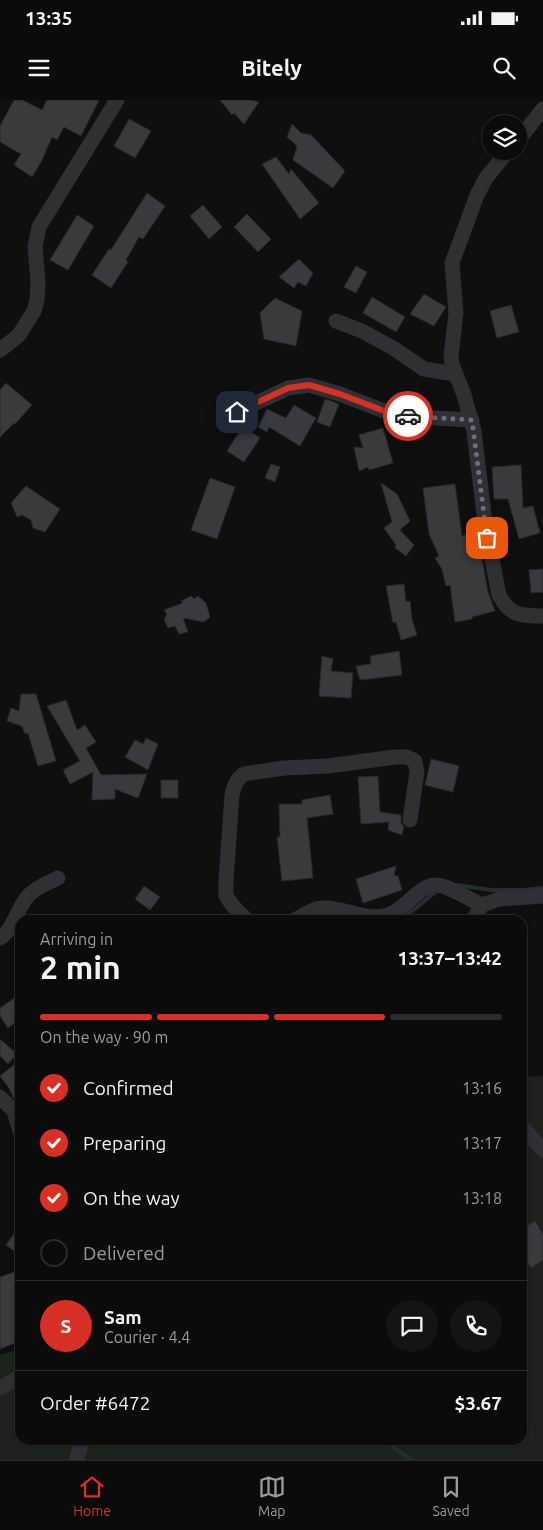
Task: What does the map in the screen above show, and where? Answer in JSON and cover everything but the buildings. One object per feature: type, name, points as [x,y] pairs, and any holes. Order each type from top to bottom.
[{"type":"street","points":[[0,350],[19,335],[34,311],[37,300],[38,281],[35,247],[39,227],[117,100]]},
{"type":"street","points":[[527,129],[543,109]]},
{"type":"street","points":[[501,160],[486,178],[477,195],[452,263],[456,313],[451,356],[455,374],[472,420],[485,523],[498,595],[504,606],[514,613],[526,616],[543,616]]},
{"type":"street","points":[[336,321],[370,335],[424,369],[455,374]]},
{"type":"street","points":[[237,412],[288,388],[309,385],[340,394],[397,416],[472,420]]},
{"type":"street","points":[[242,915],[226,896],[226,880],[232,795],[234,786],[244,774],[284,768],[328,766],[407,757],[415,761],[417,772],[410,820]]},
{"type":"street","points":[[18,915],[30,894],[37,888],[58,878]]},
{"type":"street","points":[[389,915],[424,888],[434,885],[442,886],[482,905]]},
{"type":"street","points":[[475,915],[482,905],[499,899],[543,896]]},
{"type":"street","points":[[306,915],[322,908],[361,915]]},
{"type":"street","points":[[0,938],[8,931],[15,919]]},
{"type":"street","points":[[0,1097],[15,1114]]},
{"type":"street","points":[[527,1132],[543,1150]]},
{"type":"street","points":[[0,1388],[15,1380]]},
{"type":"street","points":[[76,1460],[82,1445]]},
{"type":"shaded area","points":[[543,1076],[543,1460],[0,1460],[0,1355],[15,1350],[15,1445],[527,1445],[527,1077]]},
{"type":"waterway","points":[[457,885],[491,890],[543,888]]},
{"type":"waterway","points":[[407,915],[438,890]]},
{"type":"waterway","points":[[391,1445],[411,1460]]},
{"type":"way so far","points":[[408,416],[472,420],[487,538]]},
{"type":"route","points":[[237,412],[288,388],[309,385],[340,394],[397,416],[408,416]]}]
